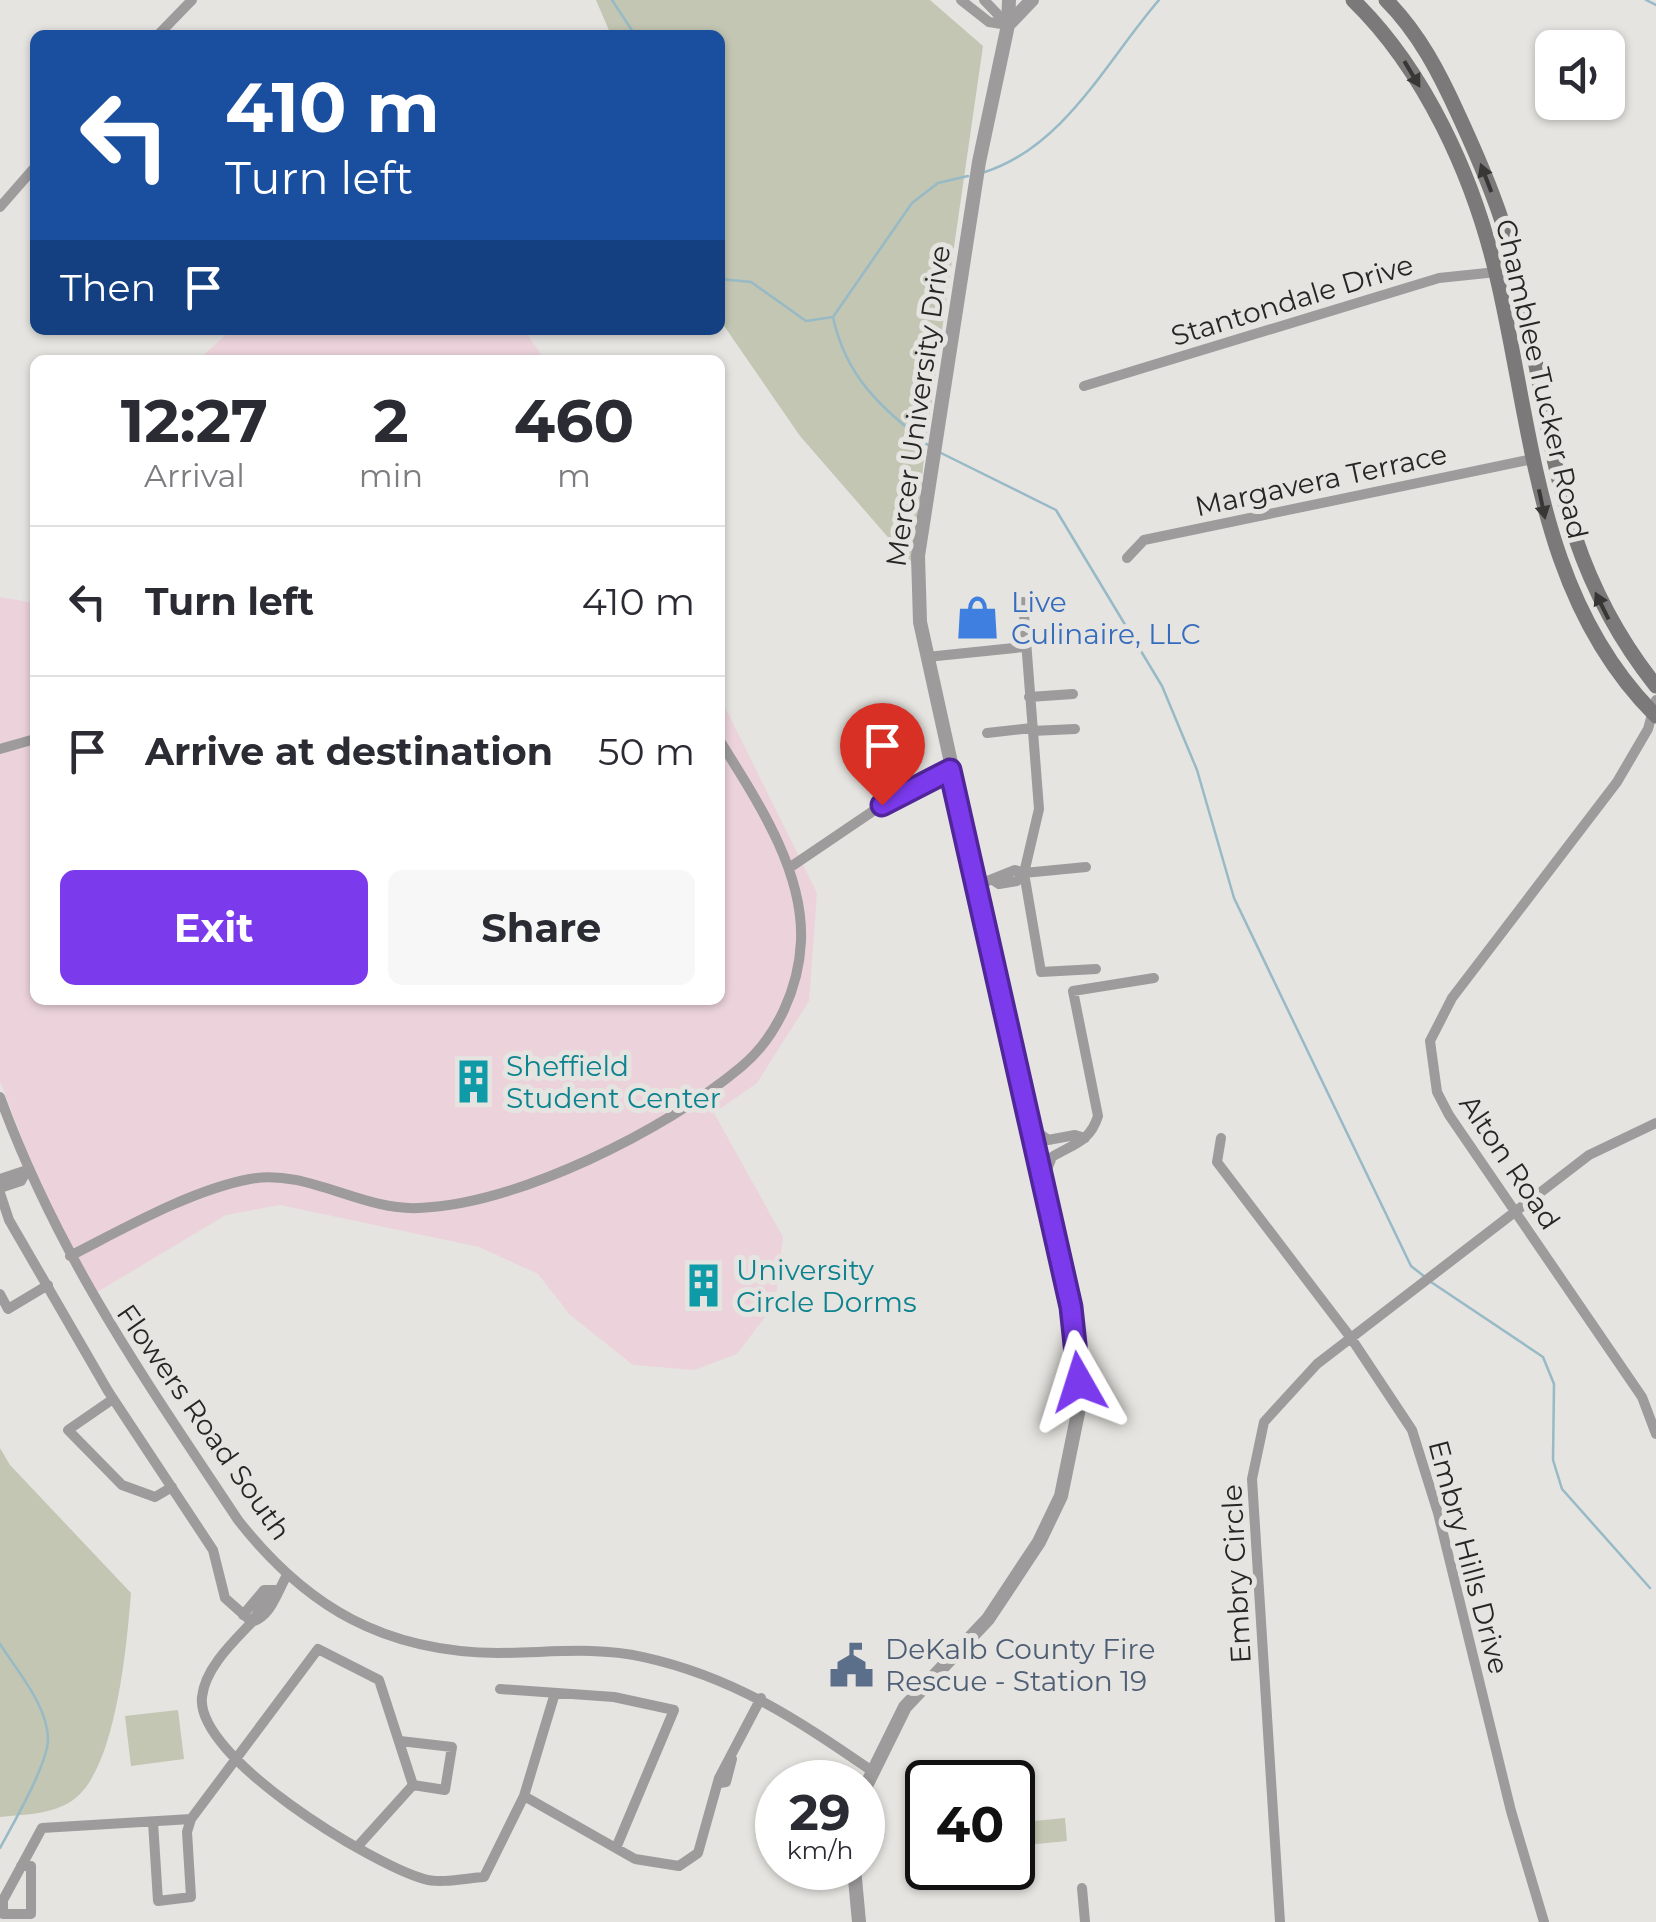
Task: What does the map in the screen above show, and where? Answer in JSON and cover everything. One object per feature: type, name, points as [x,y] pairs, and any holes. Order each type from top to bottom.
[{"type":"main road","name":"Chamblee Tucker Road","points":[[1353,0],[1408,68],[1442,127],[1496,271],[1547,524],[1571,591],[1612,664],[1655,710]]},
{"type":"main road","name":"Chamblee Tucker Road","points":[[1386,0],[1438,72],[1486,176],[1516,270],[1572,538],[1602,610],[1656,686]]},
{"type":"street","points":[[163,30],[192,0]]},
{"type":"street","points":[[962,0],[989,22],[1008,26]]},
{"type":"street","points":[[984,0],[1008,26]]},
{"type":"street","name":"Mercer University Drive","points":[[878,1760],[905,1708],[1014,1584],[1061,1496],[1080,1403],[1071,1307],[1041,1190],[920,622],[918,556],[979,162],[1008,26],[1009,0]]},
{"type":"street","points":[[1008,26],[1032,0]]},
{"type":"street","points":[[2,200],[30,172]]},
{"type":"street","name":"Stantondale Drive","points":[[1084,386],[1440,278],[1516,270]]},
{"type":"street","name":"Margavera Terrace","points":[[1127,558],[1144,540],[1532,458]]},
{"type":"street","points":[[1023,602],[1039,810],[1024,874],[1041,972],[1096,968]]},
{"type":"street","points":[[927,657],[1024,647]]},
{"type":"street","points":[[1029,697],[1072,694]]},
{"type":"street","name":"Alton Road","points":[[1655,710],[1616,782],[1452,998],[1430,1041],[1437,1092],[1448,1115],[1642,1397],[1656,1434]]},
{"type":"street","points":[[987,733],[1075,729]]},
{"type":"street","points":[[0,750],[30,741]]},
{"type":"street","points":[[70,1256],[133,1224],[249,1179],[279,1176],[376,1206],[418,1208],[506,1190],[568,1169],[637,1134],[743,1066],[792,997],[801,939],[789,868],[725,749]]},
{"type":"street","points":[[789,868],[882,805],[950,770]]},
{"type":"street","points":[[976,886],[1015,870],[1024,874],[1086,867]]},
{"type":"street","points":[[1041,1190],[1045,1170],[1059,1153],[1078,1146],[1094,1131],[1098,1116],[1073,991],[1154,978]]},
{"type":"street","name":"Flowers Road South","points":[[0,1096],[26,1170],[114,1333],[238,1520],[288,1575],[337,1612],[400,1642],[459,1652],[571,1651],[640,1656],[724,1679],[855,1760]]},
{"type":"street","points":[[1027,1122],[1048,1140],[1084,1138]]},
{"type":"street","name":"Embry Circle","points":[[1280,1922],[1252,1479],[1264,1422],[1282,1398],[1351,1338],[1589,1155],[1641,1126],[1656,1123]]},
{"type":"street","name":"Embry Hills Drive","points":[[1221,1138],[1217,1162],[1351,1338],[1412,1430],[1424,1463],[1511,1812],[1544,1922]]},
{"type":"street","points":[[1056,1139],[1059,1153]]},
{"type":"street","points":[[0,1179],[26,1170]]},
{"type":"street","points":[[26,1170],[21,1181],[0,1190],[5,1223],[48,1286],[113,1398],[214,1550],[225,1598],[247,1618]]},
{"type":"street","points":[[0,1294],[8,1309],[48,1286]]},
{"type":"street","points":[[113,1398],[68,1430],[122,1485],[155,1497],[172,1487]]},
{"type":"street","points":[[288,1575],[276,1589],[264,1590],[207,1679],[201,1699],[205,1723],[236,1758],[326,1831],[426,1880],[484,1877],[524,1796],[555,1693]]},
{"type":"street","points":[[153,1822],[158,1900],[190,1897],[187,1832],[192,1820],[318,1649],[380,1680],[413,1785]]},
{"type":"street","points":[[500,1689],[614,1697],[674,1710],[616,1848]]},
{"type":"street","points":[[524,1796],[648,1864],[679,1866],[698,1853],[720,1783],[726,1782],[732,1758],[760,1698]]},
{"type":"street","points":[[400,1740],[452,1747],[445,1790],[413,1785]]},
{"type":"street","points":[[358,1846],[413,1785]]},
{"type":"street","points":[[22,1866],[30,1866],[31,1914],[4,1914],[3,1900],[42,1828],[192,1820]]},
{"type":"street","points":[[1082,1888],[1085,1922]]},
{"type":"street","points":[[856,1890],[859,1922]]},
{"type":"shaded area","points":[[226,335],[528,335],[542,355],[204,355]]},
{"type":"shaded area","points":[[0,597],[30,602],[30,1005],[725,1005],[725,707],[817,893],[809,1001],[757,1083],[714,1113],[783,1237],[775,1304],[737,1354],[694,1370],[633,1365],[570,1315],[538,1274],[479,1247],[280,1205],[226,1215],[94,1294],[56,1228],[0,1081]]},
{"type":"green space","points":[[596,0],[930,0],[983,46],[925,448],[913,566],[800,436],[725,327],[725,30],[609,30]]},
{"type":"green space","points":[[0,1448],[10,1465],[131,1593],[118,1698],[93,1777],[80,1794],[62,1806],[0,1817]]},
{"type":"green space","points":[[178,1710],[184,1759],[131,1766],[125,1716]]},
{"type":"green space","points":[[1065,1818],[1067,1841],[1035,1844],[1035,1821]]},
{"type":"waterway","points":[[612,0],[632,30]]},
{"type":"waterway","points":[[985,172],[1013,160],[1062,122],[1159,0]]},
{"type":"waterway","points":[[1646,0],[1656,5]]},
{"type":"waterway","points":[[725,279],[751,282],[806,321],[833,317],[912,203],[938,183],[968,176]]},
{"type":"waterway","points":[[833,317],[856,374],[895,418],[928,445]]},
{"type":"waterway","points":[[939,452],[1056,510],[1162,686],[1197,770],[1234,898],[1411,1266],[1425,1277]]},
{"type":"waterway","points":[[1431,1282],[1543,1357],[1554,1384],[1553,1460],[1562,1489],[1650,1588]]},
{"type":"waterway","points":[[0,1644],[38,1702],[48,1741],[35,1780],[0,1848]]},
{"type":"place","name":"Live Culinaire, LLC","points":[[978,618]]},
{"type":"place","name":"Sheffield Student Center","points":[[473,1082]]},
{"type":"place","name":"University Circle Dorms","points":[[703,1286]]},
{"type":"place","name":"DeKalb County Fire Rescue - Station 19","points":[[852,1665]]},
{"type":"route","points":[[882,805],[950,770],[1047,1216],[1071,1307],[1079,1382]]}]
